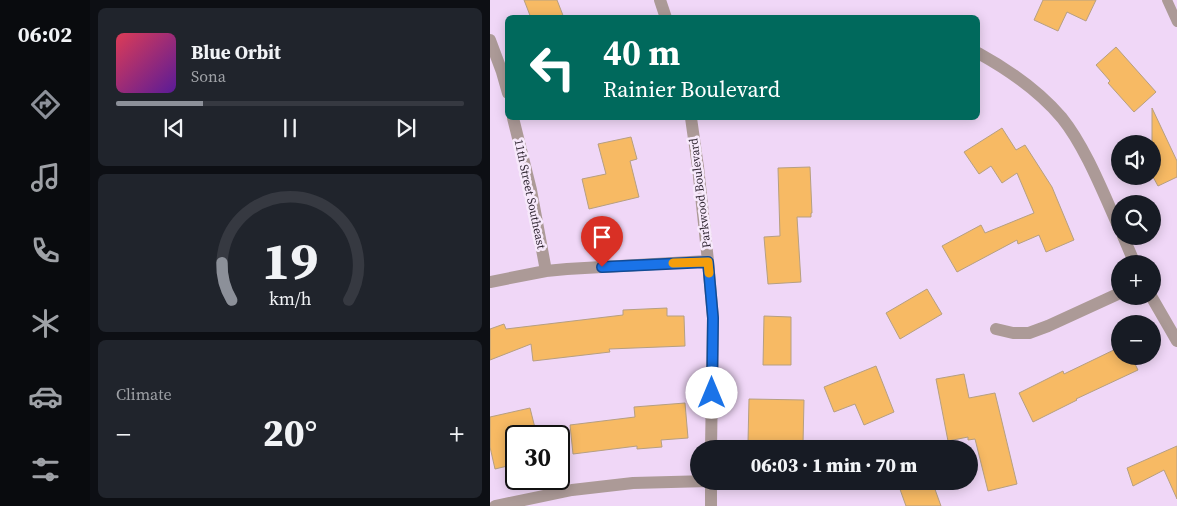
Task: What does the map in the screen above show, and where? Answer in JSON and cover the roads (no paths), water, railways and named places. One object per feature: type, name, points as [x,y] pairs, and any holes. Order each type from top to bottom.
[{"type":"street","points":[[660,0],[665,15]]},
{"type":"street","points":[[490,40],[505,82]]},
{"type":"street","points":[[980,54],[1016,77],[1043,98],[1062,119],[1082,150],[1111,210]]},
{"type":"street","name":"11th Street Southeast","points":[[514,120],[531,190],[546,271]]},
{"type":"street","name":"Parkwood Boulevard","points":[[691,120],[698,167],[713,318],[711,440]]},
{"type":"street","points":[[490,282],[546,271],[567,269],[708,262]]},
{"type":"street","points":[[996,329],[1013,333],[1029,333],[1111,297]]},
{"type":"street","points":[[1156,305],[1177,341]]},
{"type":"street","points":[[495,506],[572,490],[633,483],[690,482]]},
{"type":"street","points":[[710,490],[711,506]]},
{"type":"lane","points":[[1167,0],[1177,22]]}]
